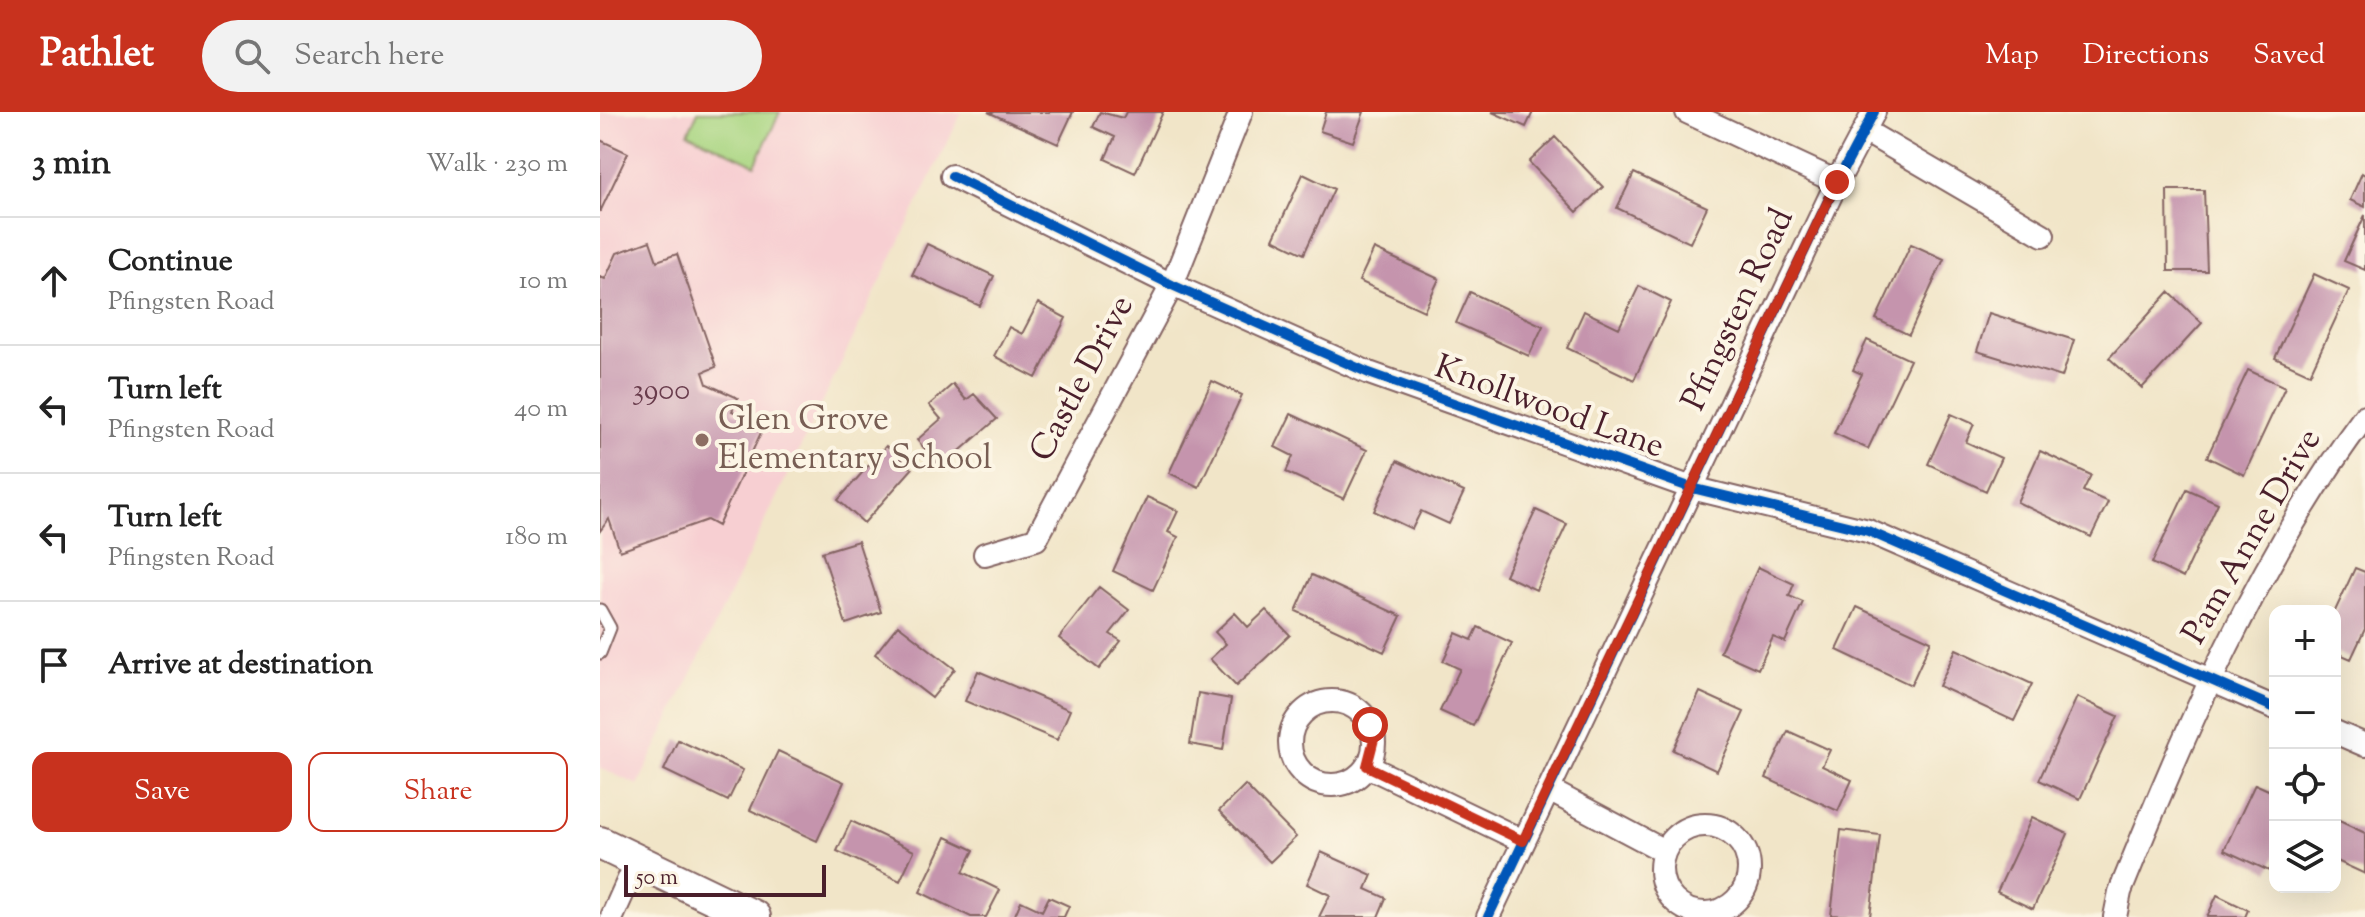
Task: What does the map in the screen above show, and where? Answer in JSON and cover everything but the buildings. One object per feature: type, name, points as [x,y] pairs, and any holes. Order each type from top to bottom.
[{"type":"main road","points":[[600,843],[754,917]]},
{"type":"street","name":"Castle Drive","points":[[985,554],[1036,539],[1172,285],[1241,112]]},
{"type":"street","points":[[1687,112],[1837,182]]},
{"type":"street","points":[[1870,122],[2043,235]]},
{"type":"street","name":"Pfingsten Road","points":[[1488,917],[1837,182],[1870,122]]},
{"type":"street","name":"Knollwood Lane","points":[[952,176],[1172,285],[1369,373],[1692,488],[1868,531],[2269,705]]},
{"type":"street","name":"Pam Anne Drive","points":[[2115,917],[2120,892],[2209,680],[2326,467],[2365,416]]},
{"type":"street","points":[[2341,735],[2365,745]]},
{"type":"street","points":[[1367,766],[1523,841]]},
{"type":"street","points":[[1549,790],[1664,851]]},
{"type":"street","points":[[1713,826],[1738,840],[1749,868],[1747,882],[1730,905],[1703,913],[1689,910],[1667,893],[1660,865],[1664,851],[1684,830],[1713,826]]},
{"type":"street","points":[[612,917],[637,861]]},
{"type":"lane","points":[[600,610],[610,628],[600,653]]},
{"type":"shaded area","name":"Glen Grove Elementary School","points":[[600,112],[962,112],[638,785],[600,768]]},
{"type":"green space","points":[[698,112],[780,112],[755,165],[688,133]]},
{"type":"cycle path","points":[[1488,917],[1837,182],[1874,112]]},
{"type":"cycle path","points":[[952,176],[1172,285],[1369,373],[1692,488],[1868,531],[2269,705]]},
{"type":"place","name":"Glen Grove Elementary School","points":[[702,440]]},
{"type":"route","points":[[1370,725],[1374,739],[1373,753],[1367,766],[1523,841],[1837,182]]}]
